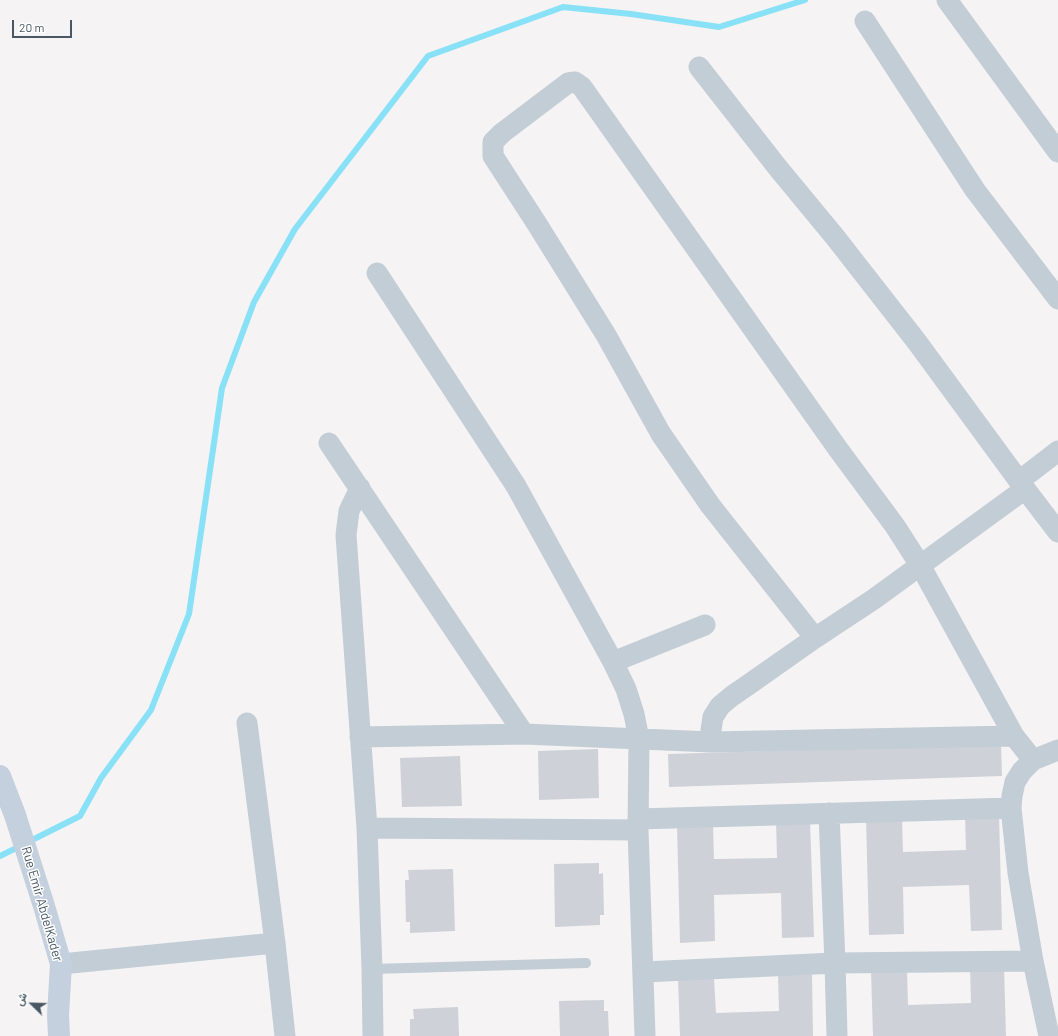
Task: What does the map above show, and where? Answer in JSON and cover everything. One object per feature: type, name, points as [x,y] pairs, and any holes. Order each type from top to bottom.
[{"type":"main road","name":"Rue Emir AbdelKader","points":[[0,776],[15,815],[61,964],[58,1015],[59,1036]]},
{"type":"street","points":[[947,0],[1058,152]]},
{"type":"street","points":[[865,22],[975,190],[1058,299]]},
{"type":"street","points":[[699,67],[917,342],[1058,532]]},
{"type":"street","points":[[815,638],[710,505],[661,434],[606,335],[493,156],[493,142],[502,133],[568,83],[575,82],[582,87],[833,443],[895,526],[920,565],[1014,736],[1033,760]]},
{"type":"street","points":[[377,273],[516,486],[613,662],[626,689],[634,714],[639,739],[638,825],[645,1036]]},
{"type":"street","points":[[330,443],[524,734]]},
{"type":"street","points":[[711,742],[713,717],[720,706],[815,638],[874,599],[920,565],[1022,485],[1058,451]]},
{"type":"street","points":[[360,488],[349,510],[346,535],[367,828],[373,1036]]},
{"type":"street","points":[[613,662],[705,625]]},
{"type":"street","points":[[247,723],[275,943],[285,1036]]},
{"type":"street","points":[[360,737],[524,734],[711,742],[1014,736]]},
{"type":"street","points":[[1049,1036],[1033,961],[1018,873],[1011,808],[1015,782],[1022,771],[1033,760],[1058,750]]},
{"type":"street","points":[[367,828],[638,825],[829,813],[1011,808]]},
{"type":"street","points":[[829,813],[835,963],[836,1036]]},
{"type":"street","points":[[61,964],[275,943]]},
{"type":"street","points":[[644,972],[835,963],[1033,961]]},
{"type":"lane","points":[[372,969],[586,963]]},
{"type":"building","points":[[1001,744],[1002,776],[669,787],[668,754]]},
{"type":"building","points":[[598,749],[599,798],[539,800],[538,751]]},
{"type":"building","points":[[460,756],[462,806],[402,807],[400,758]]},
{"type":"building","points":[[999,813],[1002,930],[971,931],[969,885],[903,887],[904,934],[869,935],[866,818],[902,817],[903,852],[966,850],[965,814]]},
{"type":"building","points":[[810,820],[814,937],[782,938],[781,893],[714,895],[715,941],[680,943],[677,826],[713,824],[714,859],[777,858],[776,821]]},
{"type":"building","points":[[599,863],[599,874],[603,873],[604,915],[600,915],[600,925],[555,927],[554,864]]},
{"type":"building","points":[[453,869],[455,931],[410,933],[410,922],[406,922],[405,880],[409,880],[408,870]]},
{"type":"building","points":[[1004,966],[1006,1036],[873,1036],[871,971],[907,970],[908,1005],[971,1003],[970,967]]},
{"type":"building","points":[[812,974],[813,1036],[680,1036],[678,978],[714,978],[716,1013],[779,1011],[778,975]]},
{"type":"building","points":[[604,1000],[604,1011],[608,1011],[609,1036],[560,1036],[559,1001]]},
{"type":"building","points":[[458,1007],[459,1036],[410,1036],[410,1019],[414,1019],[413,1009]]},
{"type":"waterway","points":[[0,856],[80,816],[101,778],[151,710],[189,614],[222,388],[254,302],[295,229],[428,56],[563,7],[631,14],[719,27],[805,0]]}]
